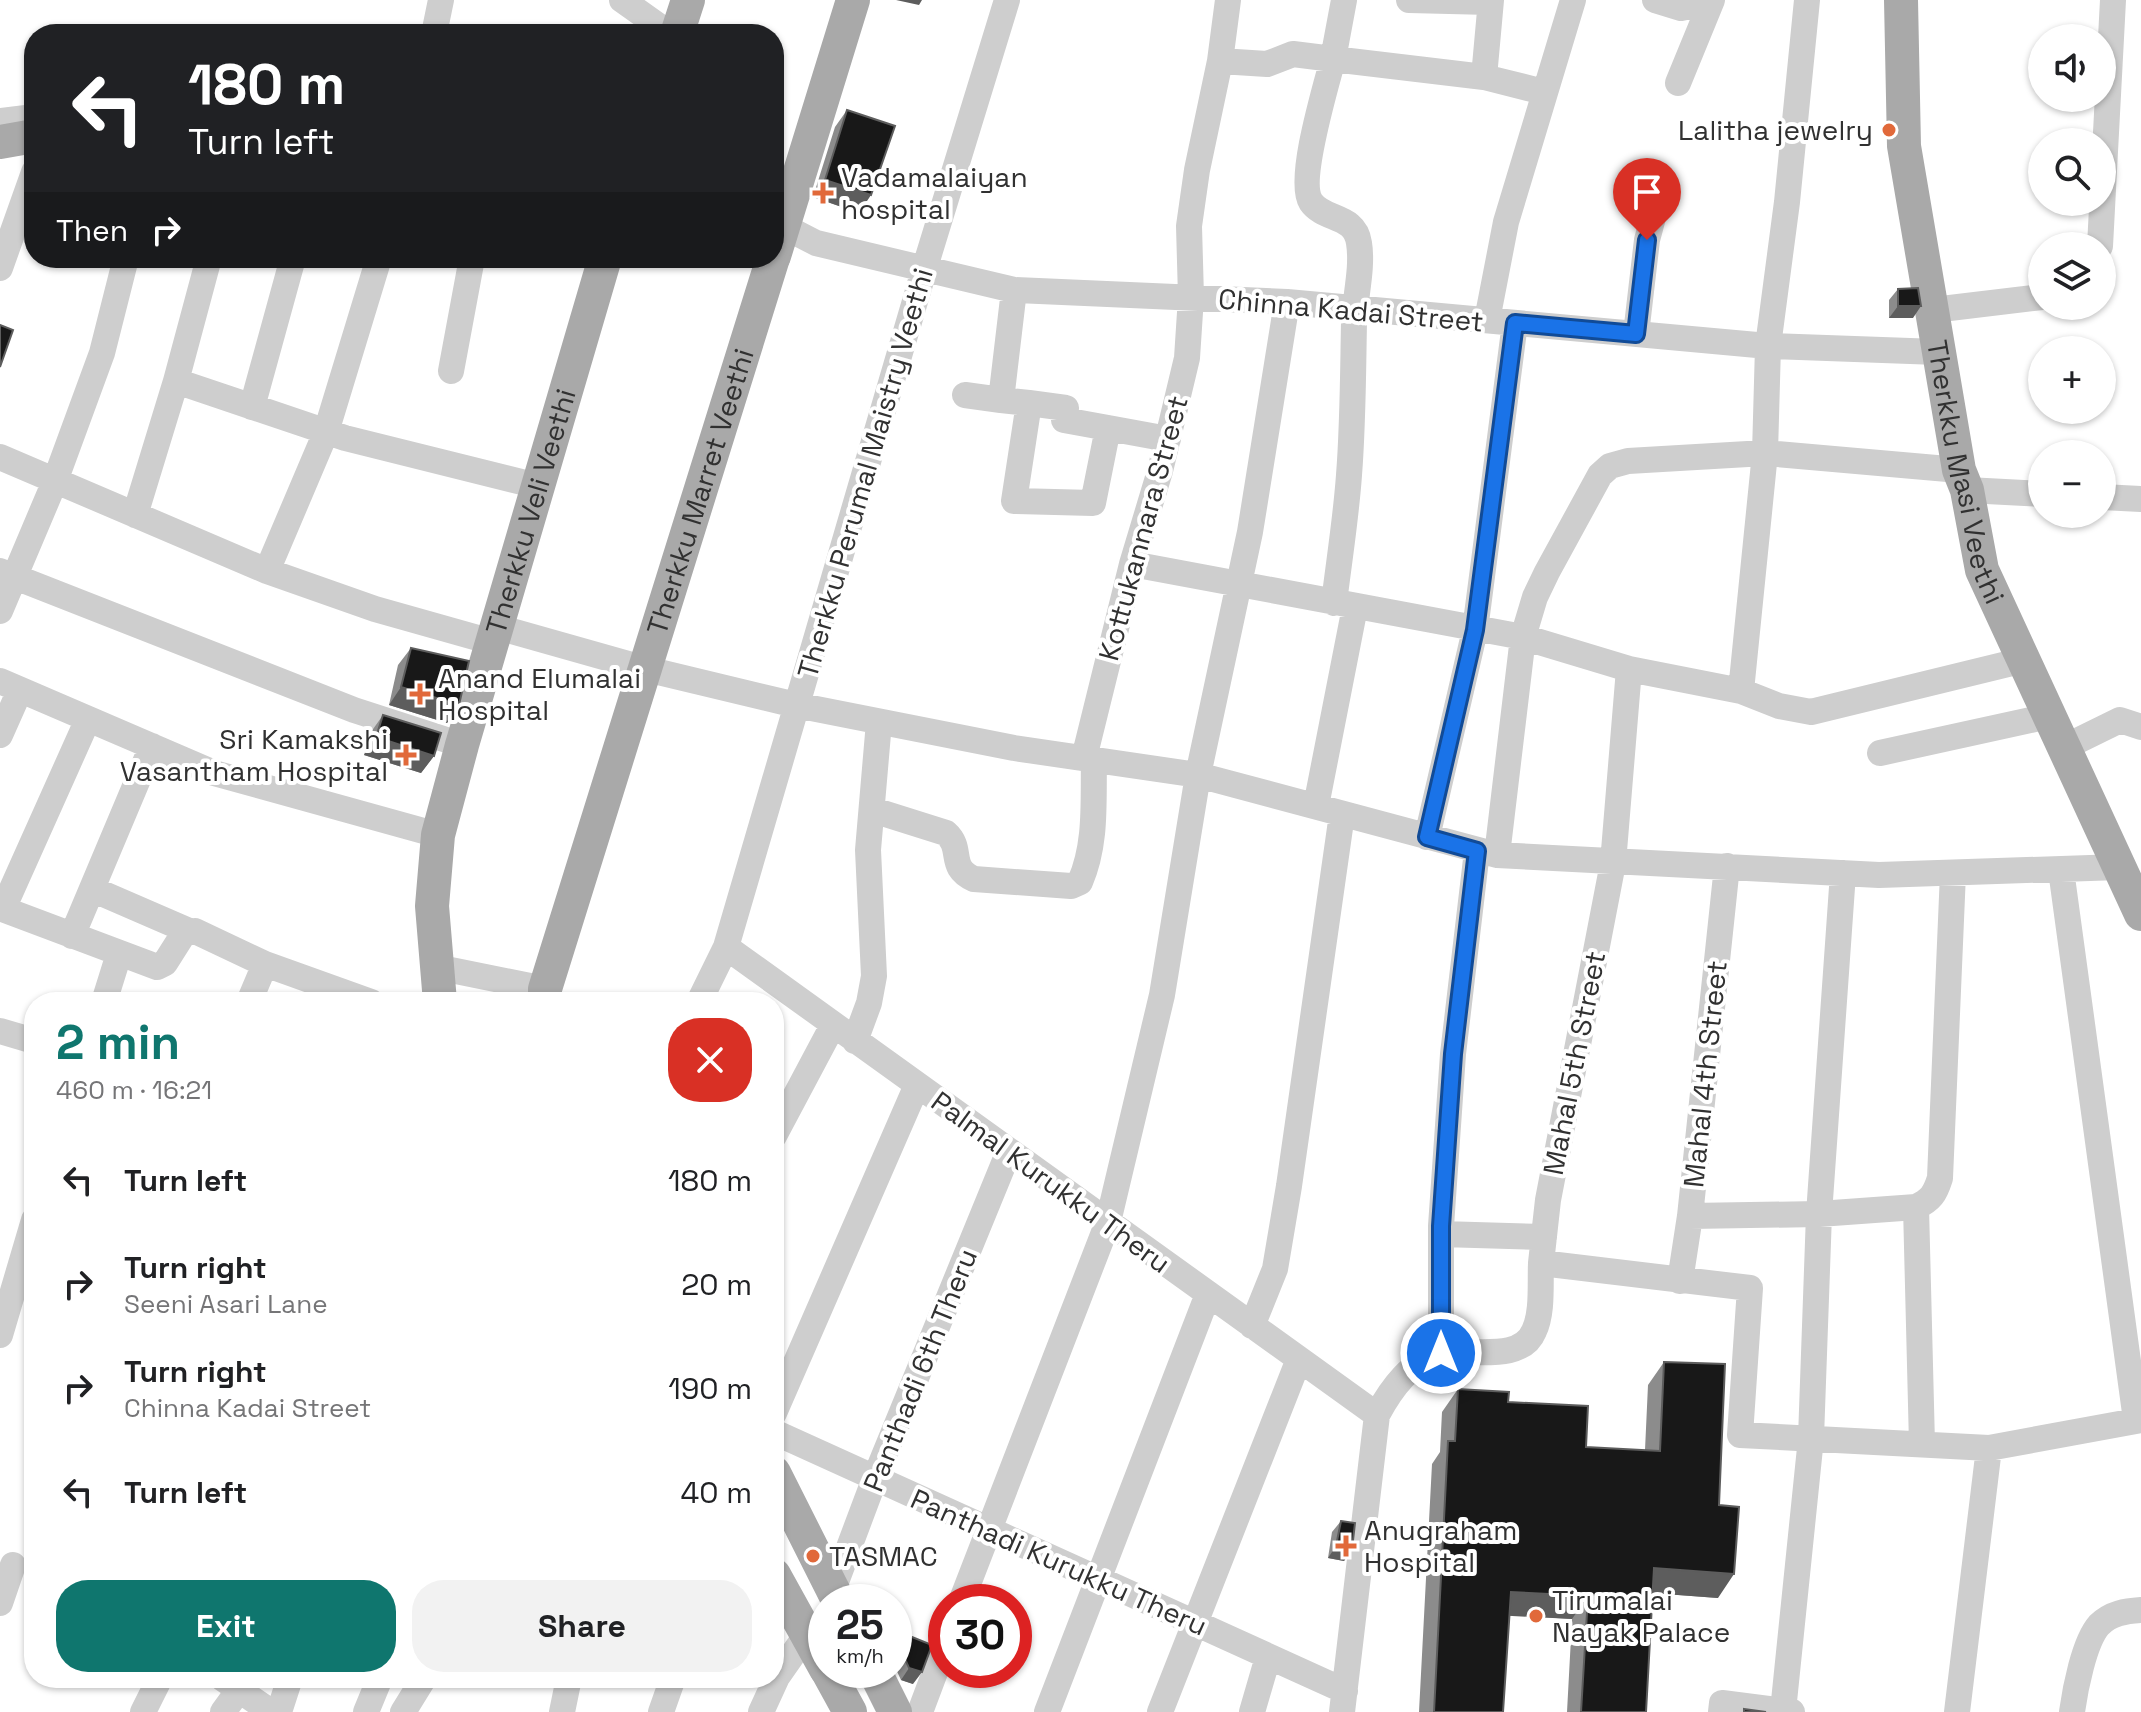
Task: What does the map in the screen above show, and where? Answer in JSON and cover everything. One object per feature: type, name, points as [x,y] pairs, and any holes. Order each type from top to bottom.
[{"type":"main road","points":[[680,24],[688,0]]},
{"type":"main road","name":"Therkku Marret Veethi","points":[[784,217],[853,0]]},
{"type":"main road","name":"Therkku Masi Veethi","points":[[1901,0],[1904,146],[1938,352],[1982,570],[2141,914]]},
{"type":"main road","points":[[0,142],[24,138]]},
{"type":"main road","name":"Therkku Veli Veethi","points":[[439,992],[432,906],[438,835],[602,268]]},
{"type":"main road","name":"Therkku Marret Veethi","points":[[546,992],[768,268]]},
{"type":"main road","points":[[784,1493],[830,1584]]},
{"type":"main road","points":[[784,1593],[807,1634]]},
{"type":"main road","points":[[837,1688],[850,1712]]},
{"type":"main road","points":[[883,1688],[895,1712]]},
{"type":"street","points":[[436,24],[441,0]]},
{"type":"street","points":[[622,0],[656,24]]},
{"type":"street","name":"Therkku Perumal Maistry Veethi","points":[[704,992],[726,947],[925,267],[1007,0]]},
{"type":"street","name":"Kottukannara Street","points":[[873,810],[946,833],[953,839],[958,869],[974,879],[1071,886],[1080,882],[1092,843],[1089,759],[1132,564],[1168,439],[1187,358],[1191,297],[1189,226],[1197,170],[1220,61],[1228,0]]},
{"type":"street","points":[[1316,806],[1345,605],[1360,246],[1348,223],[1319,210],[1310,201],[1306,186],[1308,161],[1344,0]]},
{"type":"street","points":[[1409,0],[1491,1],[1484,77]]},
{"type":"street","points":[[1487,320],[1506,222],[1573,0]]},
{"type":"street","points":[[1655,0],[1681,8],[1690,6],[1695,0]]},
{"type":"street","points":[[1678,83],[1712,0]]},
{"type":"street","points":[[1741,691],[1765,453],[1768,346],[1787,202],[1807,0]]},
{"type":"street","points":[[2101,232],[2113,0]]},
{"type":"street","points":[[1220,61],[1267,64],[1293,54],[1484,77],[1544,92]]},
{"type":"street","points":[[0,121],[24,118]]},
{"type":"street","points":[[0,158],[24,153]]},
{"type":"street","points":[[1636,334],[1647,240],[1663,180]]},
{"type":"street","points":[[0,268],[24,200]]},
{"type":"street","name":"Chinna Kadai Street","points":[[784,242],[816,243],[1014,290],[1287,302],[1768,346],[1938,352]]},
{"type":"street","points":[[0,611],[8,575],[55,481],[102,353],[123,268]]},
{"type":"street","points":[[135,515],[206,268]]},
{"type":"street","points":[[252,407],[290,268]]},
{"type":"street","points":[[267,571],[326,432],[376,268]]},
{"type":"street","points":[[451,371],[470,268]]},
{"type":"street","points":[[1001,400],[1014,290]]},
{"type":"street","points":[[1933,310],[2028,299]]},
{"type":"street","points":[[968,1584],[1108,1222],[1162,995],[1198,775],[1250,532],[1287,302]]},
{"type":"street","points":[[1427,837],[1475,630],[1515,323]]},
{"type":"street","points":[[176,381],[326,432],[538,486]]},
{"type":"street","points":[[965,395],[1066,408],[1064,420],[1168,439]]},
{"type":"street","points":[[1029,403],[1014,501],[1093,503],[1108,428]]},
{"type":"street","points":[[1344,1702],[1377,1415],[1392,1389],[1410,1370],[1441,1353],[1441,1234],[1453,1054],[1523,637],[1535,597],[1600,475],[1610,466],[1628,461],[1765,453],[2028,492]]},
{"type":"street","points":[[0,457],[267,571],[375,609],[879,722],[1014,748],[1198,775],[1487,853],[1613,863],[1879,875],[2119,867]]},
{"type":"street","points":[[2116,498],[2141,499]]},
{"type":"street","points":[[1132,564],[1523,637],[1629,669],[1741,691],[1779,706],[1811,712],[2024,660]]},
{"type":"street","points":[[8,575],[354,710],[462,745]]},
{"type":"street","name":"Mahal 5th Street","points":[[1441,1353],[1512,1350],[1524,1345],[1534,1334],[1551,1185],[1613,863],[1629,669]]},
{"type":"street","points":[[0,735],[10,686],[214,773],[438,835]]},
{"type":"street","points":[[1880,753],[2049,716]]},
{"type":"street","points":[[88,719],[1,909],[119,954],[162,966],[184,933],[189,931]]},
{"type":"street","points":[[2063,748],[2120,720],[2141,727]]},
{"type":"street","points":[[855,1041],[869,1003],[874,976],[868,850],[879,722]]},
{"type":"street","points":[[72,936],[152,746]]},
{"type":"street","points":[[1252,1326],[1275,1269],[1280,1242],[1342,814]]},
{"type":"street","name":"Mahal 4th Street","points":[[1680,1281],[1690,1216],[1727,866]]},
{"type":"street","points":[[1541,1263],[1750,1288],[1740,1435],[1989,1448],[2138,1420],[2061,870]]},
{"type":"street","points":[[1783,1711],[1811,1438],[1819,1214],[1843,873]]},
{"type":"street","points":[[1690,1216],[1819,1214],[1916,1207],[1930,1201],[1940,1178],[1953,873]]},
{"type":"street","points":[[92,889],[189,931],[201,933],[265,964],[343,992]]},
{"type":"street","name":"Palmal Kurukku Theru","points":[[726,947],[1377,1415]]},
{"type":"street","points":[[107,992],[119,954]]},
{"type":"street","points":[[253,992],[265,964]]},
{"type":"street","points":[[436,967],[533,992]]},
{"type":"street","points":[[784,1117],[833,1025]]},
{"type":"street","points":[[0,1031],[24,1038]]},
{"type":"street","points":[[784,1390],[917,1085]]},
{"type":"street","name":"Panthadi 6th Theru","points":[[840,1584],[875,1478],[1009,1151]]},
{"type":"street","points":[[1916,1207],[1922,1444]]},
{"type":"street","points":[[1441,1234],[1544,1237]]},
{"type":"street","points":[[2,1325],[24,1258]]},
{"type":"street","points":[[1047,1712],[1208,1294]]},
{"type":"street","points":[[1160,1712],[1299,1359]]},
{"type":"street","name":"Panthadi Kurukku Theru","points":[[784,1437],[1268,1657],[1344,1702]]},
{"type":"street","points":[[1957,1712],[1989,1448]]},
{"type":"street","points":[[0,1603],[16,1567]]},
{"type":"street","points":[[2072,1712],[2089,1646],[2099,1626],[2120,1612],[2141,1610]]},
{"type":"street","points":[[784,1667],[807,1634]]},
{"type":"street","points":[[1252,1712],[1268,1657]]},
{"type":"street","points":[[143,1712],[155,1688]]},
{"type":"street","points":[[223,1712],[230,1688]]},
{"type":"street","points":[[237,1688],[271,1712]]},
{"type":"street","points":[[279,1712],[287,1688]]},
{"type":"street","points":[[366,1712],[376,1688]]},
{"type":"street","points":[[403,1712],[418,1688]]},
{"type":"street","points":[[562,1712],[567,1688]]},
{"type":"street","points":[[661,1712],[669,1688]]},
{"type":"street","points":[[761,1712],[772,1688]]},
{"type":"street","points":[[920,1712],[929,1688]]},
{"type":"street","points":[[1722,1708],[1792,1712]]},
{"type":"building","points":[[847,110],[895,126],[871,195],[825,180]]},
{"type":"building","points":[[1918,288],[1921,306],[1898,306],[1898,289]]},
{"type":"building","points":[[0,325],[13,330],[0,367]]},
{"type":"building","points":[[411,648],[469,661],[459,705],[401,687]]},
{"type":"building","points":[[383,715],[441,733],[434,756],[376,737]]},
{"type":"building","points":[[1664,1362],[1725,1364],[1719,1505],[1739,1507],[1734,1574],[1654,1568],[1646,1712],[1581,1712],[1588,1596],[1511,1592],[1503,1712],[1434,1712],[1448,1441],[1455,1441],[1458,1389],[1509,1392],[1508,1402],[1588,1406],[1586,1447],[1660,1451]]},
{"type":"building","points":[[1341,1521],[1355,1523],[1352,1549],[1336,1546]]},
{"type":"building","points":[[912,1637],[928,1643],[928,1656],[922,1672],[912,1669]]},
{"type":"place","name":"Lalitha jewelry","points":[[1889,130]]},
{"type":"place","name":"Vadamalaiyan hospital","points":[[823,193]]},
{"type":"place","name":"Anand Elumalai Hospital","points":[[420,694]]},
{"type":"place","name":"Sri Kamakshi Vasantham Hospital","points":[[406,755]]},
{"type":"place","name":"Anugraham Hospital","points":[[1346,1546]]},
{"type":"place","name":"TASMAC","points":[[813,1556]]},
{"type":"place","name":"Tirumalai Nayak Palace","points":[[1536,1616]]},
{"type":"route","points":[[1441,1353],[1441,1226],[1453,1054],[1477,851],[1427,837],[1475,630],[1515,323],[1636,334],[1647,240]]}]
